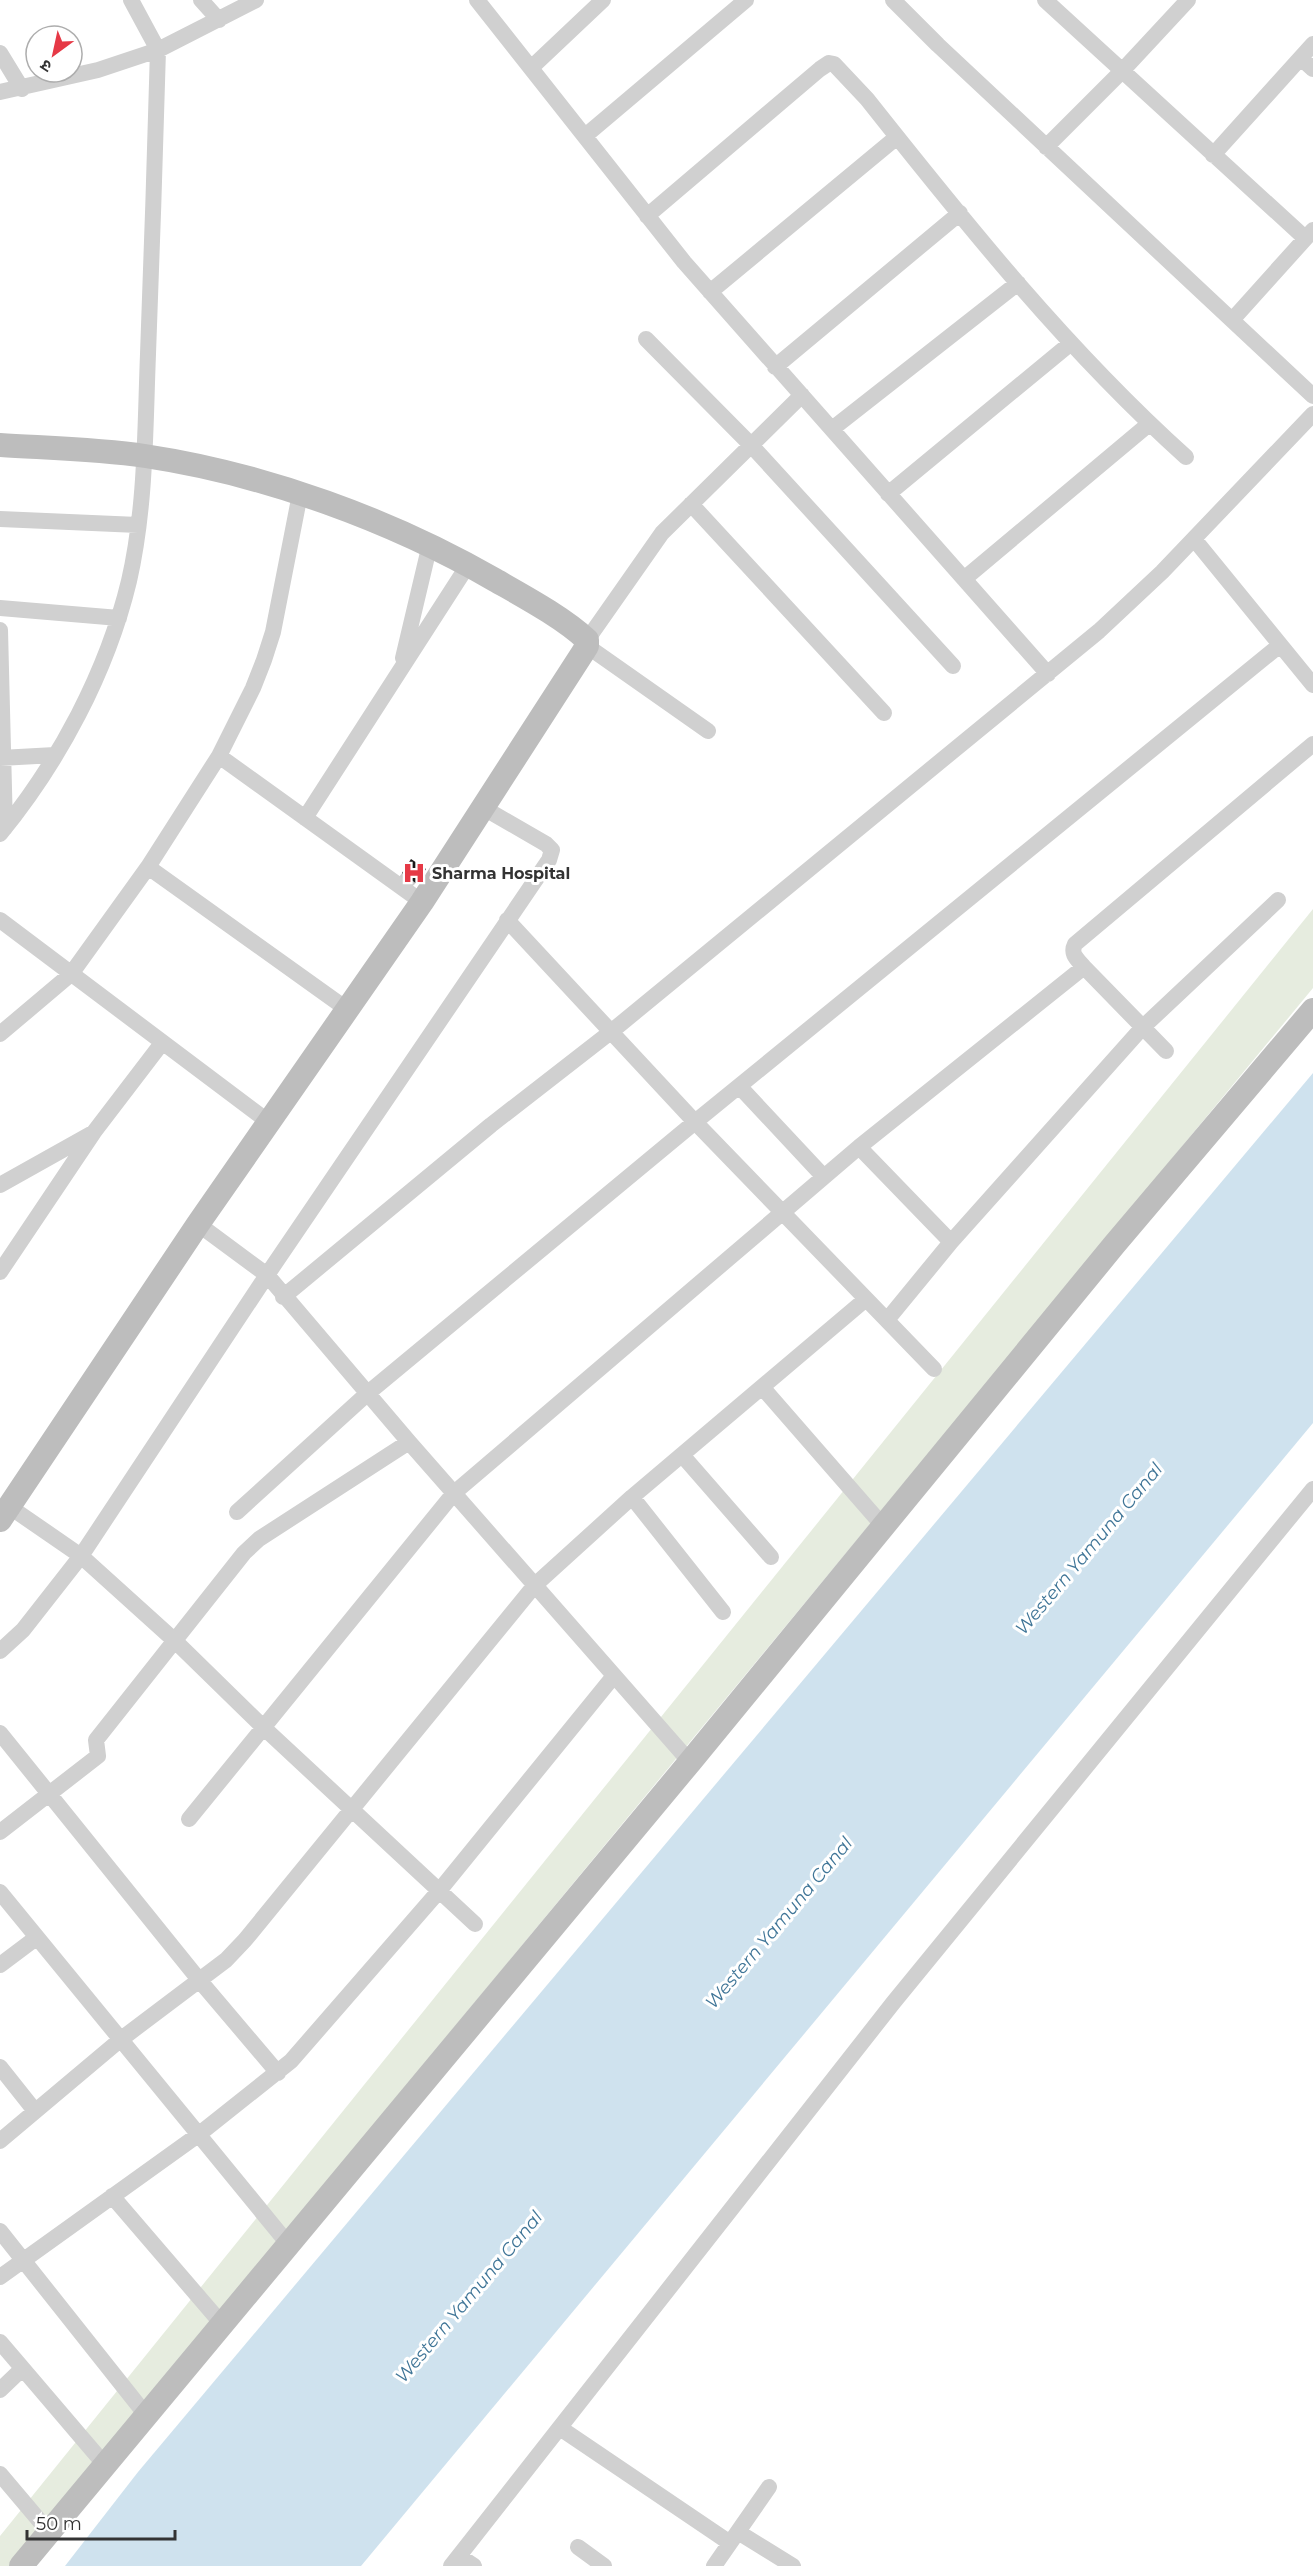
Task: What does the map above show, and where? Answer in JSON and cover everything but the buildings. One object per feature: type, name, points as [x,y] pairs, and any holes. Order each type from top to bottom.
[{"type":"street","points":[[2,831],[55,755],[94,683],[118,618],[129,579],[138,525],[145,456],[159,50],[131,0]]},
{"type":"street","points":[[201,0],[219,20]]},
{"type":"street","points":[[0,93],[98,70],[159,50],[256,0]]},
{"type":"street","points":[[477,0],[647,216],[710,292],[1048,674]]},
{"type":"street","points":[[585,136],[746,0]]},
{"type":"street","points":[[893,0],[1046,147],[1313,396]]},
{"type":"street","points":[[1045,0],[1213,156],[1309,234],[1233,319]]},
{"type":"street","points":[[1046,147],[1122,71],[1188,0]]},
{"type":"street","points":[[531,68],[599,1]]},
{"type":"street","points":[[1213,156],[1307,63],[1313,44]]},
{"type":"street","points":[[0,53],[22,89]]},
{"type":"street","points":[[647,216],[829,63],[842,70],[1018,283],[1071,343],[1149,424],[1186,457]]},
{"type":"street","points":[[710,292],[897,137]]},
{"type":"street","points":[[775,367],[960,213]]},
{"type":"street","points":[[832,429],[1018,283]]},
{"type":"street","points":[[646,339],[751,445],[954,666]]},
{"type":"street","points":[[888,494],[1071,343]]},
{"type":"street","points":[[475,1924],[263,1727],[174,1640],[81,1556],[5,1514],[198,1224],[422,902],[587,643],[662,533],[802,395]]},
{"type":"street","points":[[283,1297],[491,1125],[612,1031],[1118,614],[1194,539],[1313,414]]},
{"type":"street","points":[[964,579],[1149,424]]},
{"type":"street","points":[[0,445],[145,456],[230,473],[300,494],[430,544],[522,596],[708,731]]},
{"type":"street","points":[[0,1034],[71,974],[148,867],[219,756],[253,688],[273,632],[300,494]]},
{"type":"street","points":[[691,504],[884,713]]},
{"type":"street","points":[[0,519],[138,525]]},
{"type":"street","points":[[1194,539],[1313,686]]},
{"type":"street","points":[[400,671],[430,544]]},
{"type":"street","points":[[305,818],[468,565]]},
{"type":"street","points":[[0,608],[118,618]]},
{"type":"street","points":[[0,630],[2,831]]},
{"type":"street","points":[[237,1512],[368,1393],[695,1122],[1280,645]]},
{"type":"street","points":[[1166,1051],[1084,967],[1073,954],[1075,944],[1313,744]]},
{"type":"street","points":[[2,758],[55,755]]},
{"type":"street","points":[[219,756],[422,902]]},
{"type":"street","points":[[0,1651],[39,1611],[81,1556],[267,1275],[549,860],[552,850],[546,844],[482,807]]},
{"type":"street","points":[[148,867],[348,1010]]},
{"type":"street","points":[[887,1320],[951,1242],[1142,1028],[1278,900]]},
{"type":"street","points":[[0,920],[270,1123]]},
{"type":"street","points":[[507,920],[695,1122],[933,1369]]},
{"type":"street","points":[[189,1819],[454,1492],[782,1211],[1084,967]]},
{"type":"street","points":[[21,2566],[690,1762],[1114,1245],[1313,1010]]},
{"type":"street","points":[[0,1272],[94,1132],[162,1043]]},
{"type":"street","points":[[739,1086],[824,1177]]},
{"type":"street","points":[[0,1185],[94,1132]]},
{"type":"street","points":[[859,1147],[951,1242]]},
{"type":"street","points":[[198,1224],[267,1275],[283,1297],[690,1762]]},
{"type":"street","points":[[0,2141],[120,2040],[226,1960],[245,1940],[535,1585],[632,1497],[866,1299]]},
{"type":"street","points":[[762,1387],[884,1527]]},
{"type":"street","points":[[0,1832],[98,1756],[96,1740],[234,1564],[259,1539],[409,1442]]},
{"type":"street","points":[[682,1455],[771,1557]]},
{"type":"street","points":[[474,2566],[455,2561],[893,2003],[1313,1489]]},
{"type":"street","points":[[632,1497],[723,1612]]},
{"type":"street","points":[[0,2277],[198,2135],[278,2073],[313,2037],[439,1891],[614,1677]]},
{"type":"street","points":[[0,1733],[200,1981],[278,2073]]},
{"type":"street","points":[[0,1892],[289,2245]]},
{"type":"street","points":[[0,1965],[36,1938]]},
{"type":"street","points":[[0,2067],[35,2111]]},
{"type":"street","points":[[112,2196],[222,2324]]},
{"type":"street","points":[[0,2231],[146,2415]]},
{"type":"street","points":[[0,2342],[105,2465]]},
{"type":"street","points":[[0,2390],[22,2369]]},
{"type":"street","points":[[560,2428],[734,2537],[793,2566]]},
{"type":"street","points":[[0,2474],[49,2532]]},
{"type":"street","points":[[714,2566],[769,2487]]},
{"type":"street","points":[[578,2547],[604,2566]]},
{"type":"shaded area","points":[[1313,909],[1313,988],[9,2566],[0,2566],[0,2536]]},
{"type":"water","name":"Western Yamuna Canal","points":[[1313,1073],[1313,1423],[361,2566],[65,2566],[138,2472]]},
{"type":"place","name":"Sharma Hospital","points":[[414,873]]}]
